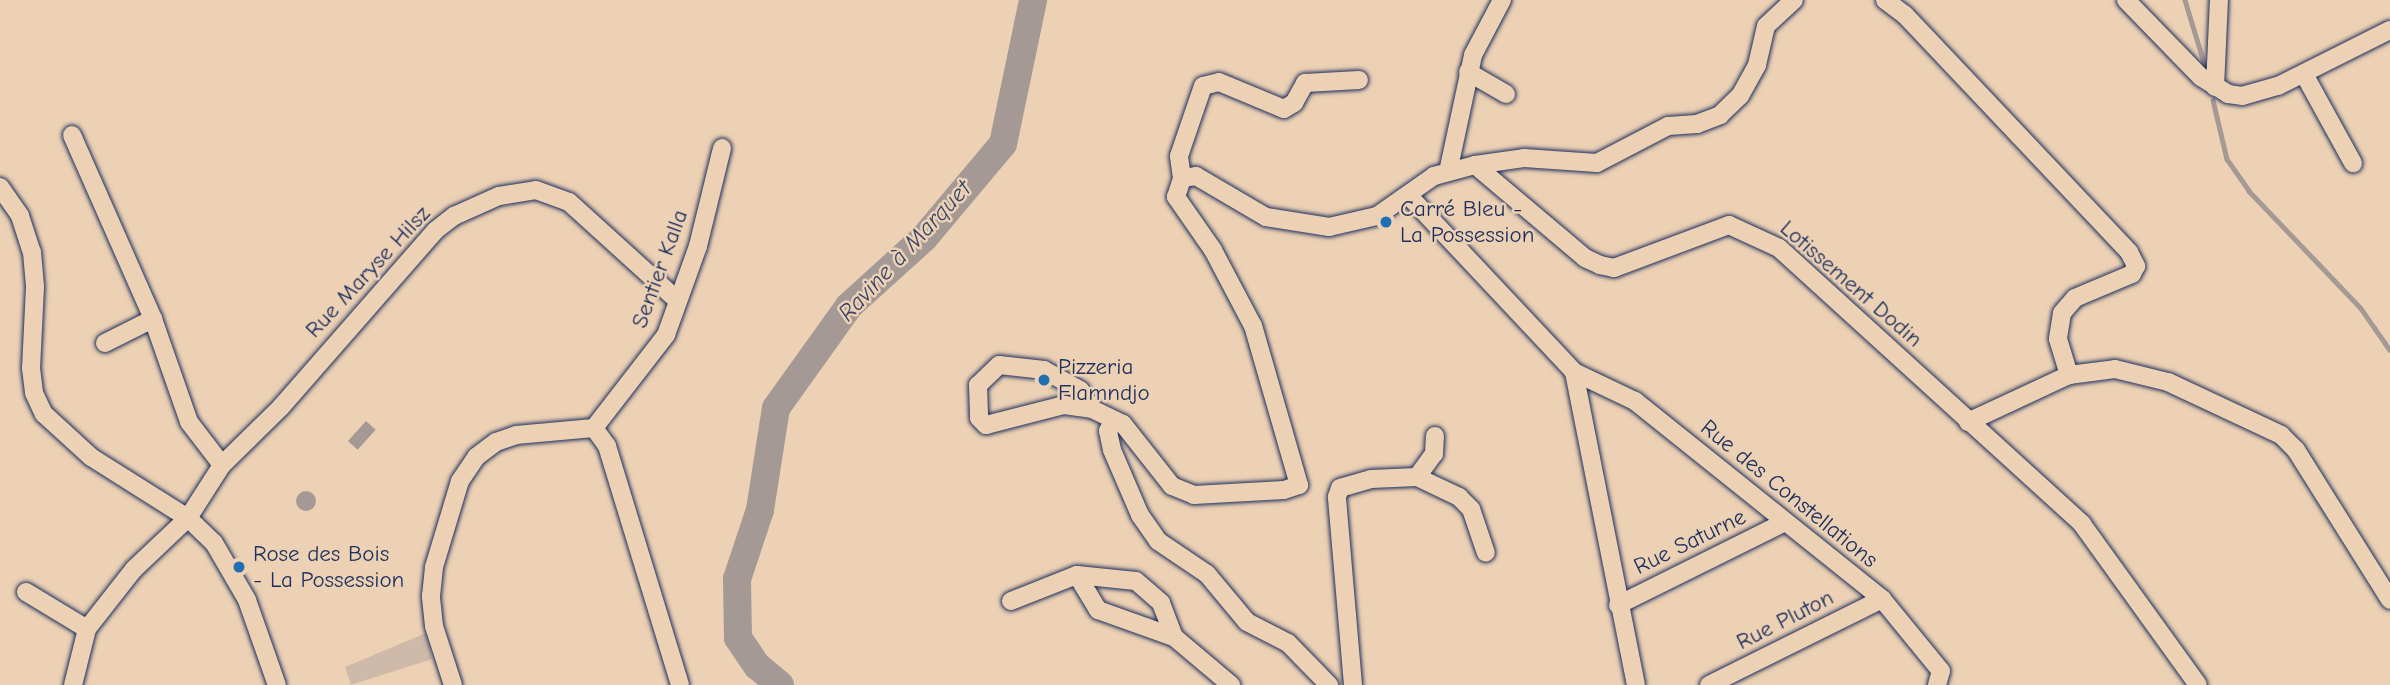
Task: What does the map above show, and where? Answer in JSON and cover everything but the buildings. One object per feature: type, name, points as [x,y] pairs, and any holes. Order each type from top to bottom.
[{"type":"street","points":[[1448,172],[1468,72],[1502,0]]},
{"type":"street","points":[[1182,178],[1196,176],[1266,218],[1329,227],[1377,216],[1434,176],[1475,165],[1524,158],[1597,163],[1668,126],[1697,124],[1720,115],[1740,96],[1757,65],[1766,26],[1794,0]]},
{"type":"street","points":[[1885,0],[1905,15],[2129,252],[2136,266],[2132,274],[2076,298],[2062,313],[2058,339],[2068,375]]},
{"type":"street","points":[[2126,0],[2215,87],[2242,96],[2261,93],[2304,74],[2390,30]]},
{"type":"street","points":[[2215,87],[2218,0]]},
{"type":"street","points":[[1468,72],[1506,94]]},
{"type":"street","points":[[2304,74],[2353,163]]},
{"type":"street","points":[[1092,409],[1080,390],[1044,370],[999,365],[978,385],[979,418],[986,425],[1064,405],[1092,409],[1123,424],[1172,486],[1194,495],[1284,490],[1299,485],[1253,326],[1213,250],[1176,197],[1182,178],[1179,156],[1203,86],[1219,82],[1284,109],[1294,103],[1305,83],[1359,80]]},
{"type":"street","points":[[72,135],[153,319],[189,422],[222,465]]},
{"type":"street","name":"Sentier Kalla","points":[[594,428],[666,335],[676,299],[698,246],[722,148]]},
{"type":"street","name":"Lotissement Dodin","points":[[1475,165],[1585,258],[1600,265],[1614,268],[1729,225],[1753,232],[1779,248],[2082,524],[2198,685]]},
{"type":"street","points":[[0,187],[20,216],[32,252],[35,287],[31,368],[34,393],[44,414],[91,457],[188,518],[233,570],[276,685]]},
{"type":"street","name":"Rue Maryse Hilsz","points":[[87,629],[134,569],[188,518],[222,465],[281,407],[436,230],[454,216],[499,196],[536,190],[569,202],[676,299]]},
{"type":"street","name":"Rue des Constellations","points":[[1408,195],[1574,372],[1635,401],[1783,523],[1882,599],[1936,663],[1941,671],[1937,685]]},
{"type":"street","points":[[105,343],[153,319]]},
{"type":"street","points":[[1968,422],[2068,375],[2115,369],[2168,382],[2281,435],[2296,450],[2390,600]]},
{"type":"street","points":[[1574,372],[1618,605],[1636,685]]},
{"type":"street","points":[[1113,421],[1108,431],[1112,450],[1140,516],[1158,541],[1207,574],[1247,622],[1288,643],[1329,685]]},
{"type":"street","points":[[453,685],[434,626],[431,596],[434,567],[460,481],[476,457],[496,442],[516,435],[594,428],[607,446],[680,685]]},
{"type":"street","points":[[1417,477],[1434,454],[1435,436]]},
{"type":"street","points":[[1353,685],[1336,497],[1340,488],[1353,483],[1417,477],[1459,497],[1471,509],[1486,553]]},
{"type":"street","name":"Rue Saturne","points":[[1618,605],[1783,523]]},
{"type":"street","points":[[1077,575],[1098,610],[1174,637],[1231,685]]},
{"type":"street","points":[[1012,601],[1077,575],[1123,578],[1150,590],[1161,603],[1174,637]]},
{"type":"street","points":[[26,592],[87,629],[73,685]]},
{"type":"street","name":"Rue Pluton","points":[[1709,685],[1882,599]]},
{"type":"shaded area","points":[[366,421],[376,430],[358,450],[348,441]]},
{"type":"shaded area","points":[[306,491],[313,494],[316,501],[313,508],[306,511],[299,508],[296,501],[299,494]]},
{"type":"shaded area","points":[[426,633],[432,659],[351,685],[345,667]]},
{"type":"waterway","name":"Ravine à Marquet","points":[[780,685],[757,666],[738,638],[737,579],[760,510],[776,408],[849,306],[924,238],[1003,144],[1033,0]]},
{"type":"waterway","points":[[2185,0],[2205,66]]},
{"type":"waterway","points":[[2213,100],[2227,159],[2249,191],[2360,307],[2390,350]]},
{"type":"place","name":"Carré Bleu - La Possession","points":[[1386,222]]},
{"type":"place","name":"Pizzeria Flamndjo","points":[[1044,380]]},
{"type":"place","name":"Rose des Bois - La Possession","points":[[239,567]]}]
